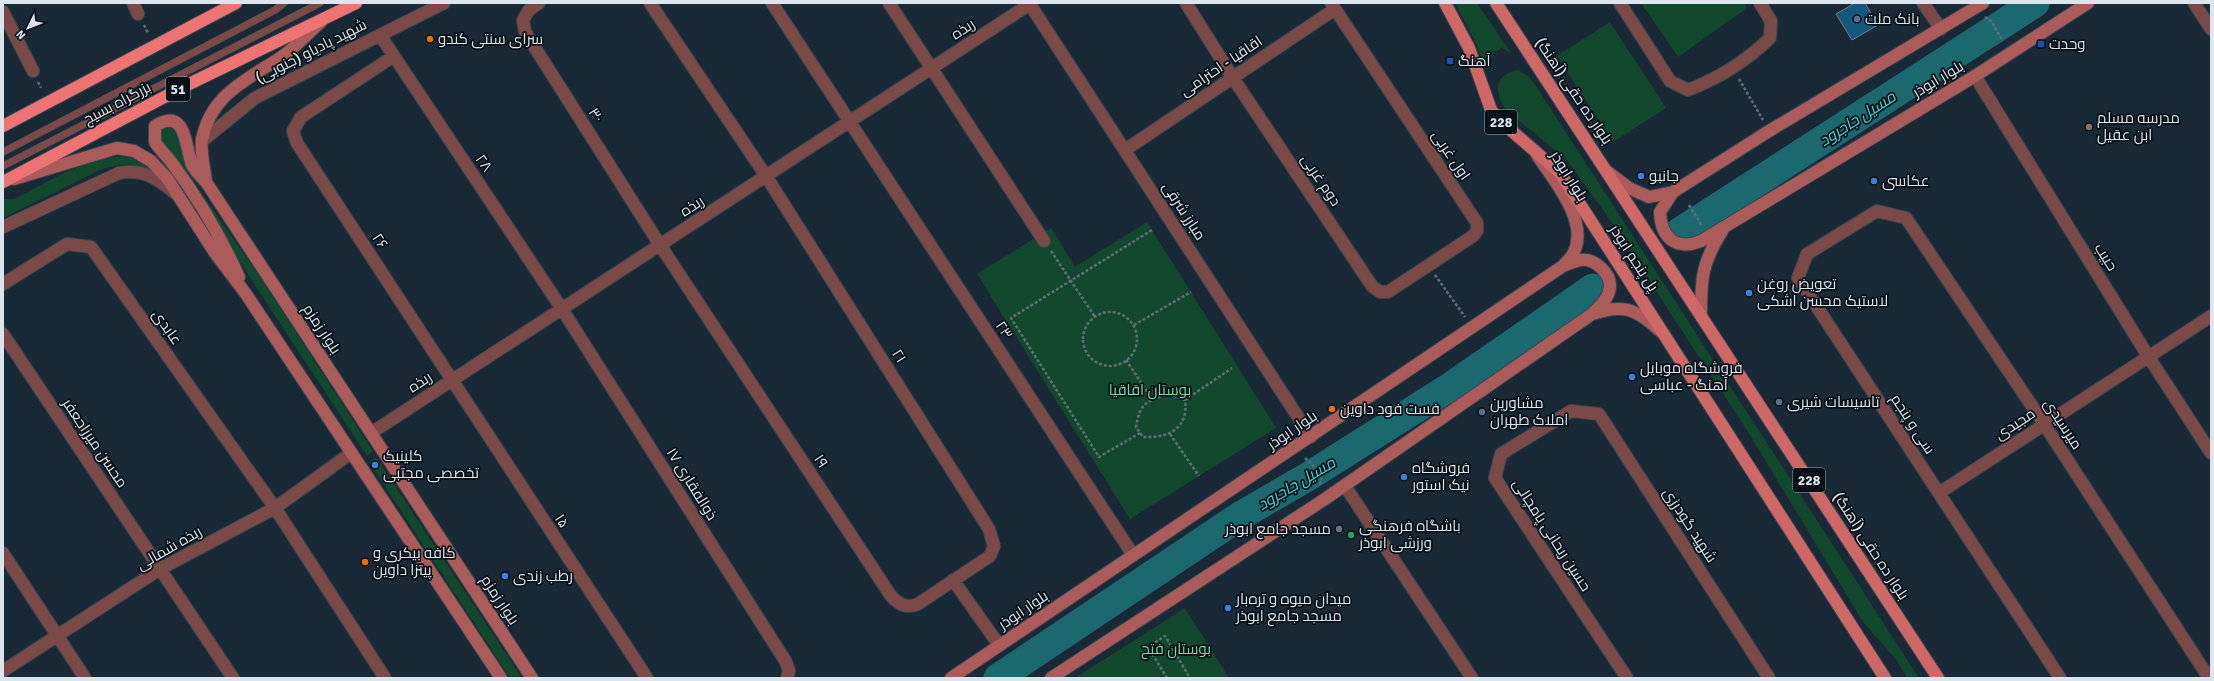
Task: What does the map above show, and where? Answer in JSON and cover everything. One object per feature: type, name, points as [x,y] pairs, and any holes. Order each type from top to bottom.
[{"type":"highway","points":[[3,126],[236,3]]},
{"type":"highway","name":"بزرگراه بسیج","points":[[3,182],[189,84],[356,3]]},
{"type":"main road","name":"228","points":[[1445,3],[1469,48],[1491,110],[1498,119],[1535,152]]},
{"type":"main road","name":"بلوار ده حقی (آهنگ)","points":[[1496,3],[1624,196]]},
{"type":"main road","points":[[1608,172],[1629,188],[1649,197],[1673,192],[1769,131],[1983,3]]},
{"type":"main road","name":"بلوار ابوذر","points":[[1673,192],[1660,212],[1664,230],[1671,240],[1679,244],[1689,246],[1701,241],[1975,76],[2088,3]]},
{"type":"main road","name":"بلوار زمزم","points":[[325,18],[280,57],[239,82],[222,100],[207,120],[202,141],[206,182],[532,678]]},
{"type":"main road","points":[[206,182],[193,167],[182,128],[174,121],[165,120],[155,126],[155,142],[176,168],[225,246],[246,294]]},
{"type":"main road","points":[[3,182],[117,148],[134,151],[151,161],[168,178],[214,253],[246,294],[501,678]]},
{"type":"main road","name":"پل پنجم ابوذر","points":[[1535,152],[1560,173],[1665,336]]},
{"type":"main road","name":"بلوار ابوذر","points":[[951,678],[1133,555],[1311,438],[1563,266],[1574,252],[1578,239],[1575,216],[1535,152]]},
{"type":"main road","name":"پل پنجم ابوذر","points":[[1624,196],[1685,291]]},
{"type":"main road","points":[[1701,315],[1701,283],[1707,256],[1724,226]]},
{"type":"main road","points":[[1051,678],[1345,486],[1592,314],[1606,299],[1610,286],[1605,272],[1593,262],[1581,260],[1563,266]]},
{"type":"main road","name":"بلوار ده حقی (آهنگ)","points":[[1685,291],[1935,675]]},
{"type":"main road","points":[[1592,314],[1609,308],[1624,308],[1637,313],[1665,336]]},
{"type":"main road","name":"228","points":[[1665,336],[1871,652],[1885,678]]},
{"type":"main road","points":[[1871,652],[1894,678]]},
{"type":"street","name":"شهید پادیاو (جنوبی)","points":[[202,141],[255,98],[444,3]]},
{"type":"street","name":"۳۰","points":[[539,3],[529,10],[523,20],[525,32],[660,245]]},
{"type":"street","name":"۲۱","points":[[650,3],[766,176],[990,529],[994,546],[990,556]]},
{"type":"street","name":"۲۳","points":[[772,3],[848,123],[1133,555]]},
{"type":"street","points":[[889,3],[933,68],[1044,241]]},
{"type":"street","name":"دوم غربی","points":[[1186,3],[1233,78],[1372,286],[1380,292],[1388,292]]},
{"type":"street","points":[[1620,3],[1670,81],[1688,90],[1704,84],[1758,50],[1770,38],[1771,21],[1760,3]]},
{"type":"street","points":[[1923,3],[1941,29]]},
{"type":"street","points":[[2194,3],[2211,29]]},
{"type":"street","name":"ربذه","points":[[371,433],[1030,4]]},
{"type":"street","name":"مبارز شرقی","points":[[1030,4],[1311,438]]},
{"type":"street","name":"اقاقیا - احترامی","points":[[1125,150],[1233,78],[1333,6]]},
{"type":"street","name":"اول غربی","points":[[1333,6],[1477,223],[1477,231],[1473,236],[1388,292]]},
{"type":"street","points":[[3,12],[33,70]]},
{"type":"street","name":"۲۸","points":[[380,35],[562,309]]},
{"type":"street","name":"۲۶","points":[[394,56],[301,117],[293,131],[297,143],[451,381]]},
{"type":"street","name":"حبیب","points":[[1975,76],[2148,356],[2211,453]]},
{"type":"street","points":[[3,227],[96,183],[124,172],[138,171],[149,174],[179,196]]},
{"type":"street","name":"میرسیدی","points":[[1877,211],[1906,218],[2044,424],[2207,676]]},
{"type":"street","name":"سی و پنجم","points":[[1877,211],[1807,254],[1798,278],[2060,678]]},
{"type":"street","name":"عابدی","points":[[3,284],[67,244],[92,247],[274,508],[385,678]]},
{"type":"street","name":"۱۹","points":[[660,245],[890,596],[899,604],[911,607],[990,556]]},
{"type":"street","name":"ذوالفقاری ۱۷","points":[[562,309],[786,662],[789,671],[787,678]]},
{"type":"street","name":"مجیدی","points":[[1939,493],[2211,316]]},
{"type":"street","name":"محسن میرزاجعفر","points":[[3,334],[233,678]]},
{"type":"street","name":"۱۵","points":[[451,381],[647,678]]},
{"type":"street","name":"حسین ریحانی پامچالی","points":[[1571,411],[1501,454],[1495,478],[1627,678]]},
{"type":"street","name":"شهید گودرزی","points":[[1571,411],[1598,414],[1770,678]]},
{"type":"street","name":"ربذه شمالی","points":[[3,671],[160,570],[274,508],[351,453]]},
{"type":"street","points":[[1345,486],[1472,678]]},
{"type":"street","points":[[3,553],[85,678]]},
{"type":"street","points":[[953,580],[999,645]]},
{"type":"lane","points":[[3,152],[268,14],[284,3]]},
{"type":"lane","points":[[3,166],[320,3]]},
{"type":"path","points":[[1991,21],[2003,41]]},
{"type":"path","points":[[1732,66],[1769,131]]},
{"type":"path","points":[[1689,204],[1703,227]]},
{"type":"path","points":[[1140,433],[1099,457],[1011,318],[1152,230]]},
{"type":"path","points":[[1044,241],[1095,317]]},
{"type":"path","points":[[1428,265],[1472,327]]},
{"type":"path","points":[[1134,325],[1191,292]]},
{"type":"path","points":[[1112,312],[1120,314],[1134,325],[1137,342],[1135,351],[1126,360],[1114,365],[1105,365],[1090,357],[1086,349],[1084,336],[1089,324],[1095,317],[1103,313],[1112,312]]},
{"type":"path","points":[[1126,360],[1152,399]]},
{"type":"path","points":[[1185,400],[1232,368]]},
{"type":"path","points":[[1169,394],[1185,400],[1186,412],[1181,423],[1170,434],[1157,438],[1143,438],[1136,427],[1138,411],[1152,399],[1169,394]]},
{"type":"path","points":[[1170,434],[1198,476]]},
{"type":"path","points":[[1304,458],[1312,464],[1322,481]]},
{"type":"path","points":[[1167,678],[1148,647],[1165,636],[1190,678]]},
{"type":"green space","points":[[1455,3],[1477,3],[1512,54],[1502,48],[1494,52],[1485,70],[1476,43]]},
{"type":"green space","points":[[1641,3],[1744,3],[1747,8],[1678,57]]},
{"type":"green space","points":[[1610,22],[1666,108],[1613,142],[1557,56]]},
{"type":"green space","points":[[1518,70],[1528,76],[1536,86],[1919,678],[1907,678],[1896,659],[1863,622],[1750,435],[1606,214],[1567,160],[1505,109],[1499,96],[1498,85],[1504,76],[1510,72]]},
{"type":"green space","points":[[170,126],[177,130],[184,158],[196,185],[258,274],[373,451],[367,456],[160,140],[162,127]]},
{"type":"green space","points":[[122,156],[142,160],[159,176],[151,171],[137,166],[123,165],[109,167],[3,218],[3,199],[14,199],[64,173],[96,160]]},
{"type":"green space","name":"بوستان اقاقیا","points":[[1147,222],[1276,428],[1130,519],[977,274],[1051,228],[1075,267]]},
{"type":"green space","points":[[376,457],[522,678],[510,678],[369,462]]},
{"type":"green space","name":"بوستان فتح","points":[[1185,608],[1229,678],[1075,678]]},
{"type":"building","name":"بانک ملت","points":[[1855,3],[1865,3],[1878,25],[1852,40],[1836,14]]},
{"type":"waterway","name":"مسیل جاجرود","points":[[1678,233],[2035,3]]},
{"type":"waterway","name":"مسیل جاجرود","points":[[998,678],[1240,516],[1309,476],[1450,387],[1593,288]]},
{"type":"place","name":"بانک ملت","points":[[1857,19]]},
{"type":"place","name":"سرای سنتی کندو","points":[[430,39]]},
{"type":"place","name":"وحدت","points":[[2041,44]]},
{"type":"place","name":"آهنگ","points":[[1450,61]]},
{"type":"place","name":"مدرسه مسلم ابن عقیل","points":[[2089,127]]},
{"type":"place","name":"جانبو","points":[[1641,176]]},
{"type":"place","name":"عکاسى","points":[[1874,181]]},
{"type":"place","name":"تعویض روغن لاستیک محسن اشکی","points":[[1749,293]]},
{"type":"place","name":"فروشگاه موبایل آهنگ - عباسی","points":[[1632,377]]},
{"type":"place","name":"تاسیسات شیری","points":[[1779,402]]},
{"type":"place","name":"فست فود داوین","points":[[1332,409]]},
{"type":"place","name":"مشاورین املاک طهران","points":[[1482,412]]},
{"type":"place","name":"کلینیک تخصصی مجتبی","points":[[375,465]]},
{"type":"place","name":"فروشگاه نیک استور","points":[[1404,477]]},
{"type":"place","name":"مسجد جامع ابوذر","points":[[1339,529]]},
{"type":"place","name":"باشگاه فرهنگی ورزشی ابوذر","points":[[1351,535]]},
{"type":"place","name":"کافه بیکری و پیتزا داوین","points":[[365,562]]},
{"type":"place","name":"رطب زندی","points":[[505,576]]},
{"type":"place","name":"میدان میوه و تره‌بار مسجد جامع ابوذر","points":[[1228,608]]}]
